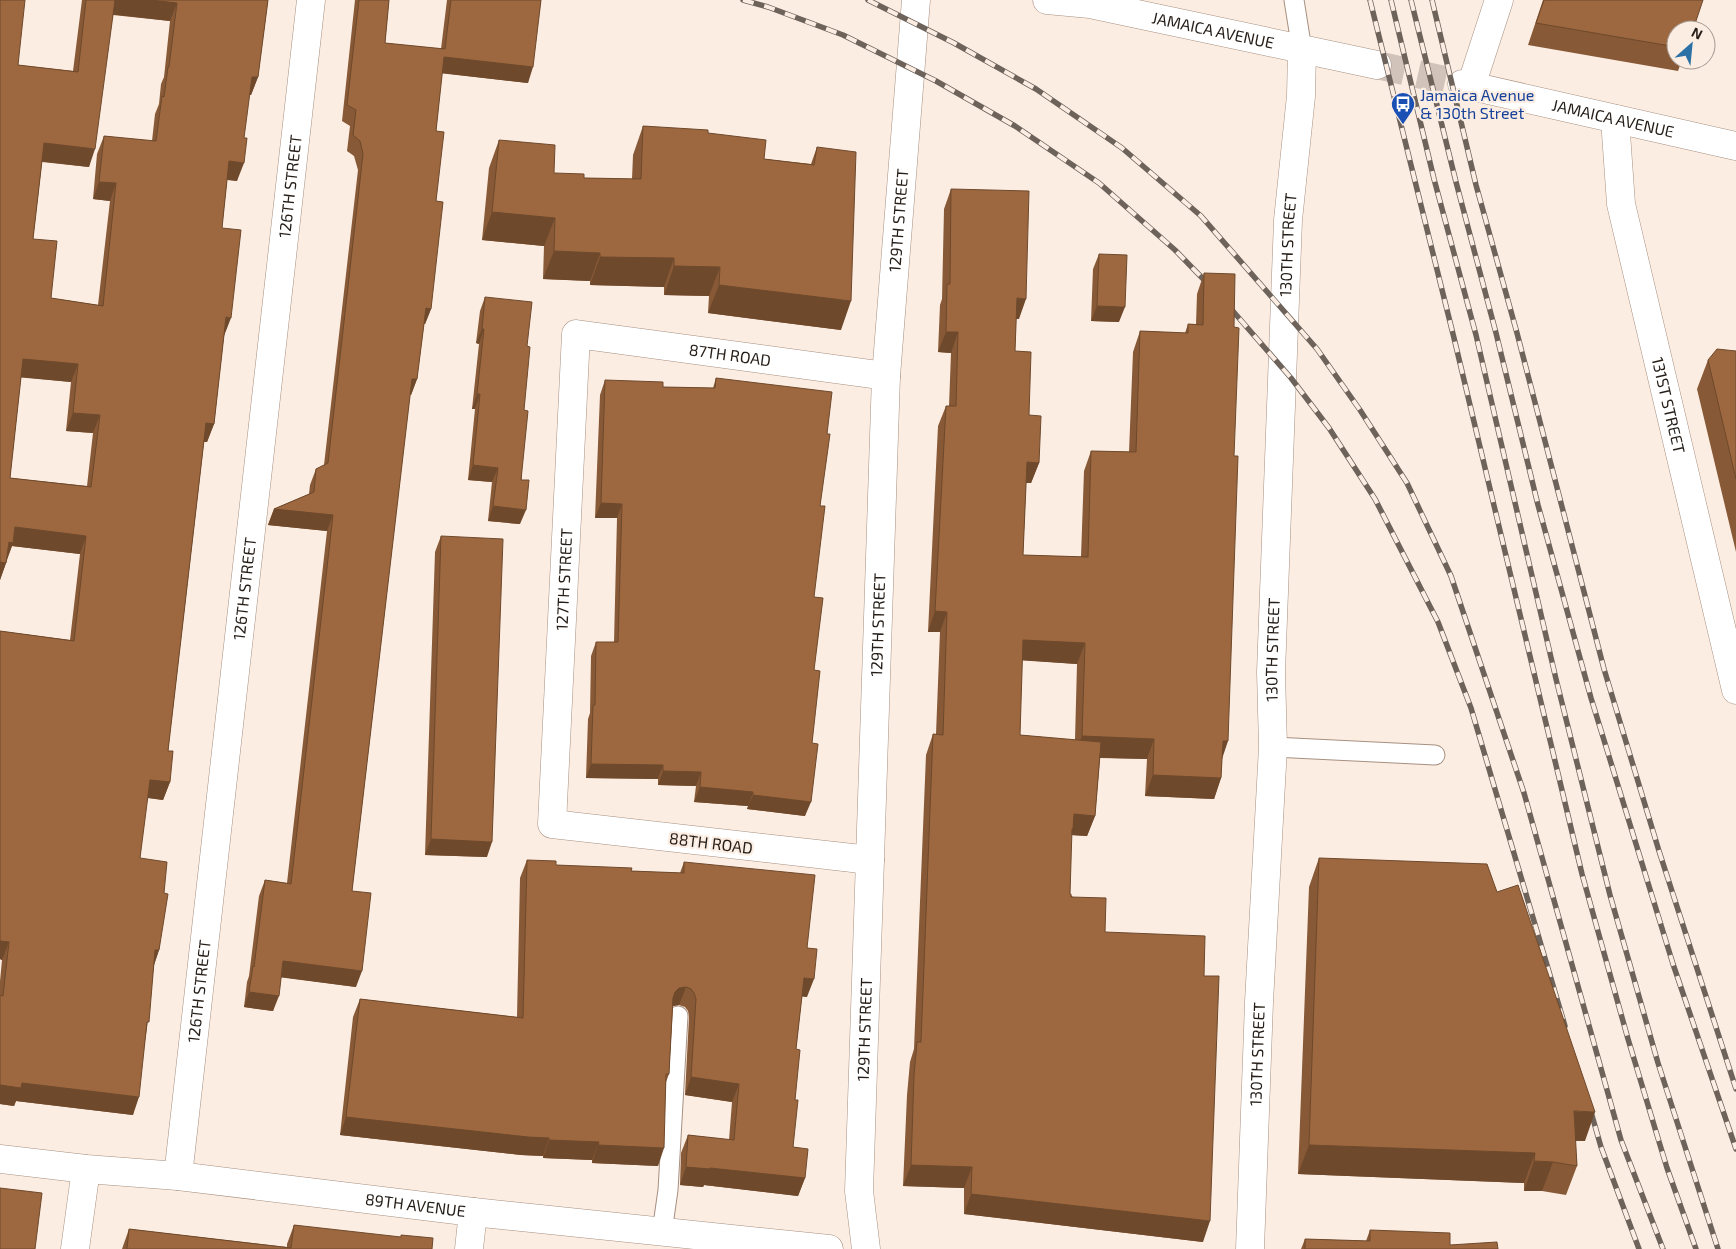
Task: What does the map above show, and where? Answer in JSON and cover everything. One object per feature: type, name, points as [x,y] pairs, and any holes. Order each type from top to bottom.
[{"type":"street","name":"126TH STREET","points":[[178,1176],[311,0]]},
{"type":"street","name":"129TH STREET","points":[[866,1249],[860,1191],[886,376],[916,0]]},
{"type":"street","name":"JAMAICA AVENUE","points":[[1047,0],[1090,4],[1377,66]]},
{"type":"street","name":"JAMAICA AVENUE","points":[[1499,0],[1467,85],[1736,146]]},
{"type":"street","name":"130TH STREET","points":[[1250,1249],[1259,1002],[1272,747],[1272,662],[1288,220],[1301,96],[1302,50]]},
{"type":"street","name":"131ST STREET","points":[[1615,119],[1621,204],[1736,690]]},
{"type":"street","name":"87TH ROAD","points":[[576,334],[886,376]]},
{"type":"street","name":"127TH STREET","points":[[552,824],[576,334]]},
{"type":"street","name":"88TH ROAD","points":[[552,824],[870,860]]},
{"type":"street","name":"89TH AVENUE","points":[[0,1159],[86,1169],[178,1176],[473,1212],[830,1249]]},
{"type":"street","points":[[75,1249],[86,1169]]},
{"type":"street","points":[[469,1249],[473,1212]]},
{"type":"lane","points":[[1294,0],[1302,50]]},
{"type":"lane","points":[[1272,747],[1435,755]]},
{"type":"lane","points":[[662,1232],[668,1190],[678,1016]]},
{"type":"building","points":[[0,0],[25,0],[18,65],[78,72],[86,0],[115,0],[95,149],[44,143],[33,239],[57,241],[51,298],[103,306],[116,183],[99,182],[104,136],[156,141],[162,96],[164,97],[169,67],[177,3],[149,0],[268,0],[258,77],[252,77],[244,138],[247,138],[244,163],[229,161],[222,228],[241,230],[231,318],[226,317],[214,424],[206,423],[168,751],[173,751],[170,782],[150,780],[140,858],[167,862],[164,893],[168,894],[159,950],[155,950],[149,1022],[147,1022],[139,1097],[22,1083],[21,1088],[0,1085],[0,995],[3,996],[9,942],[0,941],[0,631],[74,641],[86,536],[15,527],[13,543],[9,542],[6,563],[0,562]],"holes":[[[23,359],[78,364],[73,413],[100,415],[91,487],[10,478]]]},
{"type":"building","points":[[359,0],[389,0],[385,43],[445,49],[451,0],[541,0],[533,67],[444,57],[436,131],[444,132],[436,201],[443,202],[431,309],[426,308],[417,379],[412,379],[352,891],[371,893],[362,971],[283,961],[279,996],[249,992],[265,880],[291,884],[333,515],[274,509],[314,492],[316,469],[328,463],[363,154],[360,141],[353,135],[356,110],[347,105]]},
{"type":"building","points":[[1544,0],[1703,0],[1696,20],[1666,20],[1666,45],[1536,23]]},
{"type":"building","points":[[643,126],[708,130],[708,133],[766,140],[764,159],[814,165],[817,147],[856,152],[851,301],[719,285],[720,267],[674,266],[674,258],[600,257],[600,253],[554,251],[555,218],[492,212],[499,140],[555,145],[554,173],[584,174],[584,178],[641,179]]},
{"type":"building","points":[[951,189],[1029,191],[1026,299],[1017,298],[1015,351],[1031,352],[1029,415],[1041,416],[1039,463],[1027,462],[1023,555],[1088,557],[1091,451],[1136,452],[1140,331],[1188,333],[1188,324],[1203,325],[1204,273],[1235,274],[1234,327],[1239,328],[1234,456],[1238,456],[1228,741],[1223,741],[1221,778],[1153,775],[1154,739],[1082,736],[1085,643],[1023,640],[1020,735],[1101,742],[1095,816],[1074,814],[1071,897],[1106,898],[1105,932],[1205,936],[1204,976],[1219,976],[1210,1221],[971,1194],[972,1167],[911,1165],[914,1075],[917,1042],[921,1042],[933,734],[943,735],[947,612],[935,611],[946,406],[956,406],[958,332],[946,332],[947,284],[950,284]]},
{"type":"building","points":[[1099,254],[1127,255],[1125,307],[1097,306]]},
{"type":"building","points":[[485,297],[532,302],[527,346],[530,347],[524,410],[528,411],[521,480],[529,480],[526,510],[493,506],[498,468],[473,465],[480,394],[477,394],[484,329],[482,329]]},
{"type":"building","points":[[1717,349],[1736,351],[1736,479],[1708,360]]},
{"type":"building","points":[[716,378],[832,392],[827,434],[830,434],[820,506],[825,506],[814,597],[823,598],[814,670],[820,671],[812,743],[818,744],[811,802],[753,795],[753,792],[700,787],[701,772],[663,771],[663,765],[591,764],[593,705],[595,705],[596,642],[618,642],[622,504],[601,503],[605,380],[663,382],[663,387],[715,388]]},
{"type":"building","points":[[441,536],[503,539],[492,842],[431,839]]},
{"type":"building","points":[[1319,858],[1487,864],[1497,892],[1518,885],[1595,1112],[1574,1111],[1577,1166],[1534,1161],[1535,1153],[1309,1145]]},
{"type":"building","points":[[527,860],[556,861],[556,865],[632,868],[631,871],[684,873],[684,862],[815,875],[807,948],[817,949],[814,979],[804,978],[796,1049],[800,1050],[795,1100],[798,1100],[793,1147],[808,1149],[805,1178],[686,1167],[688,1135],[734,1140],[739,1084],[691,1077],[696,999],[691,989],[686,987],[679,988],[673,998],[669,1074],[666,1074],[664,1148],[598,1145],[599,1142],[549,1140],[549,1138],[346,1117],[360,999],[523,1018]]},
{"type":"building","points":[[0,1188],[42,1193],[35,1249],[0,1249]]},
{"type":"building","points":[[294,1225],[401,1237],[401,1235],[433,1238],[432,1249],[127,1249],[129,1229],[291,1248]]},
{"type":"building","points":[[1370,1230],[1450,1233],[1450,1245],[1497,1242],[1498,1249],[1305,1249],[1305,1239],[1370,1241]]},
{"type":"tunnel","points":[[1377,65],[1462,84]]},
{"type":"railway","points":[[743,0],[768,7],[843,35],[936,81],[1015,126],[1099,183],[1175,250],[1211,287]]},
{"type":"railway","points":[[868,0],[954,43],[1036,89],[1122,148],[1201,216],[1317,349],[1360,410],[1407,483],[1451,576],[1524,793],[1621,1140],[1663,1249]]},
{"type":"railway","points":[[1370,0],[1454,338],[1582,874],[1628,1039],[1667,1168],[1696,1249]]},
{"type":"railway","points":[[1391,0],[1434,179],[1476,335],[1556,679],[1610,895],[1658,1063],[1718,1249]]},
{"type":"railway","points":[[1411,0],[1538,505],[1591,698],[1673,964],[1736,1149]]},
{"type":"railway","points":[[1432,0],[1476,185],[1517,333],[1604,669],[1659,851],[1736,1089]]},
{"type":"railway","points":[[1225,302],[1291,378],[1329,428],[1375,499],[1438,622],[1471,708],[1565,1026]]},
{"type":"railway","points":[[1589,1105],[1601,1147],[1639,1249]]},
{"type":"place","name":"Jamaica Avenue & 130th Street","points":[[1403,125]]}]
